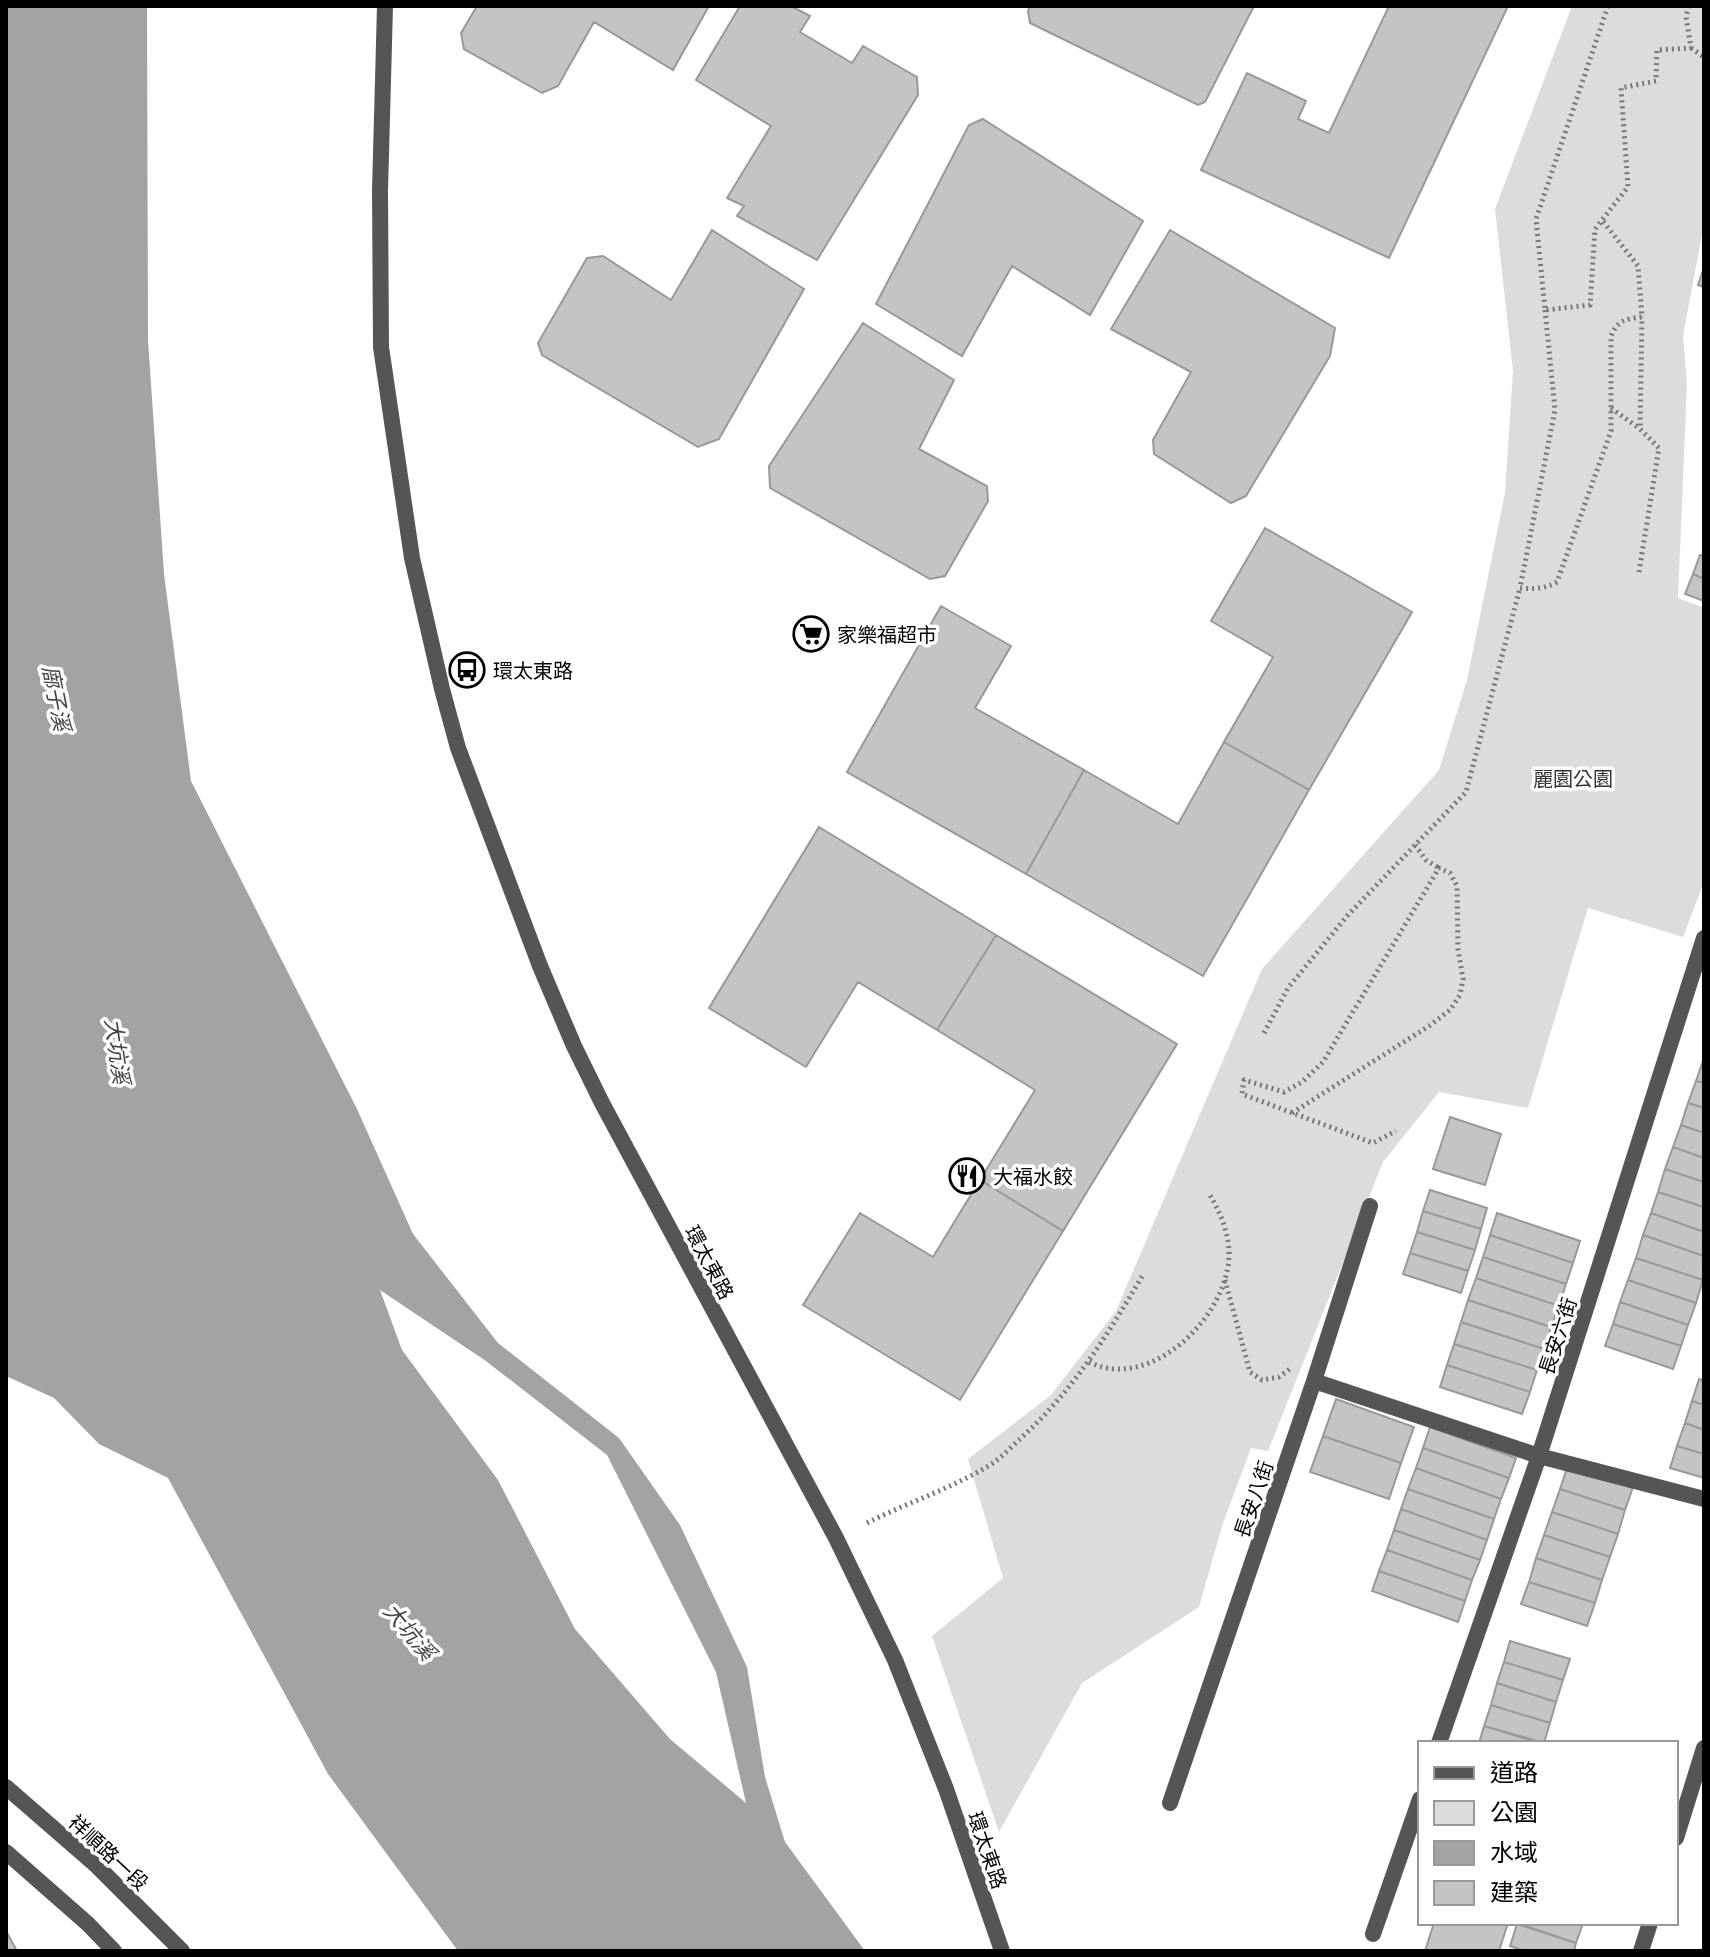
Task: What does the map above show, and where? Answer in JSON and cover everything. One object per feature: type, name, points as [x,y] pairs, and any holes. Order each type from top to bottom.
[{"type":"street","name":"環太東路","points":[[385,6],[380,191],[381,347],[412,558],[458,748],[540,966],[574,1046],[836,1538],[895,1660],[946,1789],[1002,1951]]},
{"type":"street","name":"長安六街","points":[[1440,1741],[1539,1456],[1704,938]]},
{"type":"street","name":"長安八街","points":[[1170,1803],[1314,1381],[1370,1206]]},
{"type":"street","points":[[1314,1381],[1539,1456],[1704,1499]]},
{"type":"street","points":[[1678,1832],[1704,1748]]},
{"type":"street","name":"祥順路一段","points":[[6,1787],[97,1866],[182,1951]]},
{"type":"street","points":[[1373,1934],[1418,1805]]},
{"type":"street","points":[[6,1852],[114,1951]]},
{"type":"street","points":[[1641,1951],[1649,1925]]},
{"type":"path","points":[[1264,1033],[1288,988],[1347,916],[1466,792],[1520,588],[1555,410],[1536,219],[1608,6]]},
{"type":"path","points":[[1689,6],[1686,16],[1691,48]]},
{"type":"path","points":[[1545,310],[1590,305],[1595,229],[1628,187],[1621,88],[1656,81],[1657,50],[1691,48],[1704,57]]},
{"type":"path","points":[[1602,220],[1638,266],[1642,317],[1640,429]]},
{"type":"path","points":[[1520,588],[1549,587],[1557,582],[1611,431],[1611,336],[1617,323],[1642,317]]},
{"type":"path","points":[[1611,408],[1640,429],[1659,448],[1639,572]]},
{"type":"path","points":[[1292,1113],[1429,1026],[1450,1010],[1460,995],[1463,979],[1458,949],[1457,886],[1450,873],[1426,860],[1415,845]]},
{"type":"path","points":[[1396,1131],[1373,1143],[1242,1094],[1244,1080],[1284,1092],[1302,1082],[1323,1062],[1439,868]]},
{"type":"path","points":[[1088,1362],[1108,1367],[1147,1366],[1177,1349],[1201,1321],[1220,1291],[1229,1252],[1220,1213],[1210,1195]]},
{"type":"path","points":[[867,1523],[936,1493],[995,1462],[1043,1418],[1088,1362],[1144,1273]]},
{"type":"path","points":[[1224,1279],[1250,1372],[1262,1380],[1279,1377],[1297,1361]]},
{"type":"green space","name":"麗園公園","points":[[1572,6],[1704,6],[1704,224],[1683,336],[1687,385],[1678,598],[1704,608],[1704,882],[1683,937],[1588,908],[1528,1108],[1439,1092],[1383,1162],[1268,1451],[1251,1448],[1223,1523],[1199,1607],[1082,1683],[999,1832],[932,1636],[1003,1578],[968,1459],[1051,1395],[1116,1311],[1262,969],[1439,770],[1467,680],[1505,493],[1513,371],[1495,209]]},
{"type":"water","points":[[6,6],[147,6],[148,340],[164,574],[191,781],[357,1109],[413,1234],[498,1343],[619,1438],[680,1525],[747,1667],[765,1777],[785,1842],[865,1951],[458,1951],[328,1774],[168,1478],[99,1444],[54,1398],[6,1376]],"holes":[[[380,1290],[486,1361],[607,1455],[716,1672],[746,1803],[670,1739],[575,1629],[498,1480],[402,1350]]]},
{"type":"building","points":[[477,6],[709,6],[673,70],[594,22],[558,86],[542,93],[464,49],[461,33]]},
{"type":"building","points":[[740,6],[791,6],[810,16],[800,32],[852,63],[863,46],[917,77],[918,95],[817,260],[737,216],[744,206],[727,198],[771,126],[696,80]]},
{"type":"building","points":[[1030,6],[1254,6],[1205,102],[1198,105],[1030,23]]},
{"type":"building","points":[[1389,6],[1508,6],[1389,258],[1201,170],[1247,73],[1306,101],[1298,119],[1329,133]]},
{"type":"building","points":[[983,119],[1143,221],[1090,315],[1012,266],[962,356],[876,304],[969,125]]},
{"type":"building","points":[[712,230],[804,289],[719,439],[698,447],[542,355],[538,343],[587,258],[603,256],[671,300]]},
{"type":"building","points":[[1170,230],[1335,328],[1330,356],[1246,496],[1231,503],[1154,454],[1153,440],[1191,372],[1111,329]]},
{"type":"building","points":[[1704,267],[1704,287],[1698,285]]},
{"type":"building","points":[[863,323],[954,380],[919,449],[987,486],[988,501],[945,576],[930,579],[770,488],[769,466]]},
{"type":"building","points":[[1265,528],[1412,612],[1309,790],[1224,742],[1273,657],[1211,621]]},
{"type":"building","points":[[1700,555],[1704,556],[1704,579],[1693,574]]},
{"type":"building","points":[[1693,574],[1704,579],[1704,601],[1685,594]]},
{"type":"building","points":[[941,606],[1011,646],[975,708],[1084,770],[1026,874],[847,772]]},
{"type":"building","points":[[1224,742],[1309,790],[1203,976],[1026,874],[1084,770],[1178,824]]},
{"type":"building","points":[[819,827],[996,935],[937,1030],[858,982],[806,1067],[709,1008]]},
{"type":"building","points":[[996,935],[1177,1044],[1063,1231],[980,1180],[1035,1090],[937,1030]]},
{"type":"building","points":[[1704,1058],[1704,1083],[1696,1081]]},
{"type":"building","points":[[1696,1081],[1704,1083],[1704,1108],[1688,1103]]},
{"type":"building","points":[[1688,1103],[1704,1108],[1704,1133],[1681,1125]]},
{"type":"building","points":[[1450,1117],[1501,1134],[1485,1185],[1433,1169]]},
{"type":"building","points":[[1681,1125],[1704,1133],[1704,1158],[1673,1147]]},
{"type":"building","points":[[1673,1147],[1704,1158],[1704,1182],[1665,1169]]},
{"type":"building","points":[[1665,1169],[1704,1182],[1704,1207],[1658,1192]]},
{"type":"building","points":[[980,1180],[1063,1231],[960,1400],[803,1305],[860,1213],[933,1257]]},
{"type":"building","points":[[1430,1190],[1487,1208],[1481,1229],[1423,1211]]},
{"type":"building","points":[[1658,1192],[1704,1207],[1704,1232],[1651,1213]]},
{"type":"building","points":[[1423,1211],[1481,1229],[1475,1250],[1417,1232]]},
{"type":"building","points":[[1497,1213],[1580,1241],[1573,1263],[1490,1235]]},
{"type":"building","points":[[1651,1213],[1704,1232],[1704,1256],[1643,1235]]},
{"type":"building","points":[[1417,1232],[1475,1250],[1468,1271],[1410,1253]]},
{"type":"building","points":[[1490,1235],[1573,1263],[1566,1284],[1483,1257]]},
{"type":"building","points":[[1643,1235],[1704,1256],[1703,1280],[1636,1258]]},
{"type":"building","points":[[1410,1253],[1468,1271],[1461,1293],[1403,1274]]},
{"type":"building","points":[[1483,1257],[1566,1284],[1559,1306],[1476,1278]]},
{"type":"building","points":[[1636,1258],[1703,1280],[1696,1303],[1628,1280]]},
{"type":"building","points":[[1476,1278],[1559,1306],[1551,1327],[1468,1300]]},
{"type":"building","points":[[1628,1280],[1696,1303],[1688,1325],[1620,1302]]},
{"type":"building","points":[[1468,1300],[1551,1327],[1544,1349],[1461,1322]]},
{"type":"building","points":[[1620,1302],[1688,1325],[1681,1346],[1613,1324]]},
{"type":"building","points":[[1461,1322],[1544,1349],[1537,1370],[1454,1344]]},
{"type":"building","points":[[1613,1324],[1681,1346],[1673,1369],[1605,1346]]},
{"type":"building","points":[[1454,1344],[1537,1370],[1530,1392],[1447,1365]]},
{"type":"building","points":[[1447,1365],[1530,1392],[1522,1414],[1440,1387]]},
{"type":"building","points":[[1699,1379],[1704,1381],[1704,1405],[1692,1401]]},
{"type":"building","points":[[1336,1399],[1414,1427],[1401,1463],[1323,1436]]},
{"type":"building","points":[[1692,1401],[1704,1405],[1704,1430],[1685,1423]]},
{"type":"building","points":[[1685,1423],[1704,1430],[1704,1454],[1677,1446]]},
{"type":"building","points":[[1430,1427],[1516,1458],[1509,1478],[1423,1448]]},
{"type":"building","points":[[1323,1436],[1401,1463],[1389,1499],[1310,1472]]},
{"type":"building","points":[[1677,1446],[1704,1454],[1704,1478],[1670,1468]]},
{"type":"building","points":[[1423,1448],[1509,1478],[1501,1499],[1416,1468]]},
{"type":"building","points":[[1568,1465],[1633,1487],[1625,1510],[1560,1489]]},
{"type":"building","points":[[1416,1468],[1501,1499],[1494,1519],[1408,1489]]},
{"type":"building","points":[[1408,1489],[1494,1519],[1487,1540],[1401,1509]]},
{"type":"building","points":[[1560,1489],[1625,1510],[1618,1534],[1552,1512]]},
{"type":"building","points":[[1401,1509],[1487,1540],[1480,1560],[1394,1530]]},
{"type":"building","points":[[1552,1512],[1618,1534],[1610,1557],[1544,1535]]},
{"type":"building","points":[[1394,1530],[1480,1560],[1472,1580],[1387,1550]]},
{"type":"building","points":[[1544,1535],[1610,1557],[1602,1580],[1536,1558]]},
{"type":"building","points":[[1387,1550],[1472,1580],[1465,1601],[1379,1571]]},
{"type":"building","points":[[1536,1558],[1602,1580],[1595,1603],[1529,1582]]},
{"type":"building","points":[[1379,1571],[1465,1601],[1458,1622],[1372,1591]]},
{"type":"building","points":[[1529,1582],[1595,1603],[1587,1626],[1521,1604]]},
{"type":"building","points":[[1510,1641],[1570,1659],[1563,1680],[1504,1662]]},
{"type":"building","points":[[1504,1662],[1563,1680],[1556,1702],[1497,1683]]},
{"type":"building","points":[[1497,1683],[1556,1702],[1550,1723],[1491,1705]]},
{"type":"building","points":[[1491,1705],[1550,1723],[1545,1741],[1484,1726]]},
{"type":"building","points":[[1484,1726],[1533,1741],[1480,1741]]},
{"type":"building","points":[[1433,1925],[1507,1925],[1499,1951],[1425,1951]]},
{"type":"building","points":[[1517,1925],[1576,1943],[1574,1951],[1525,1951],[1510,1946]]},
{"type":"building","points":[[1523,1925],[1582,1925],[1576,1943]]},
{"type":"building","points":[[6,1931],[17,1951],[6,1951]]},
{"type":"place","name":"家樂福超市","points":[[811,634]]},
{"type":"place","name":"環太東路","points":[[467,670]]},
{"type":"place","name":"大福水餃","points":[[967,1176]]},
{"type":"water label","name":"廍子溪","points":[[57,698]]},
{"type":"water label","name":"大坑溪","points":[[118,1051]]},
{"type":"water label","name":"大坑溪","points":[[410,1631]]}]
